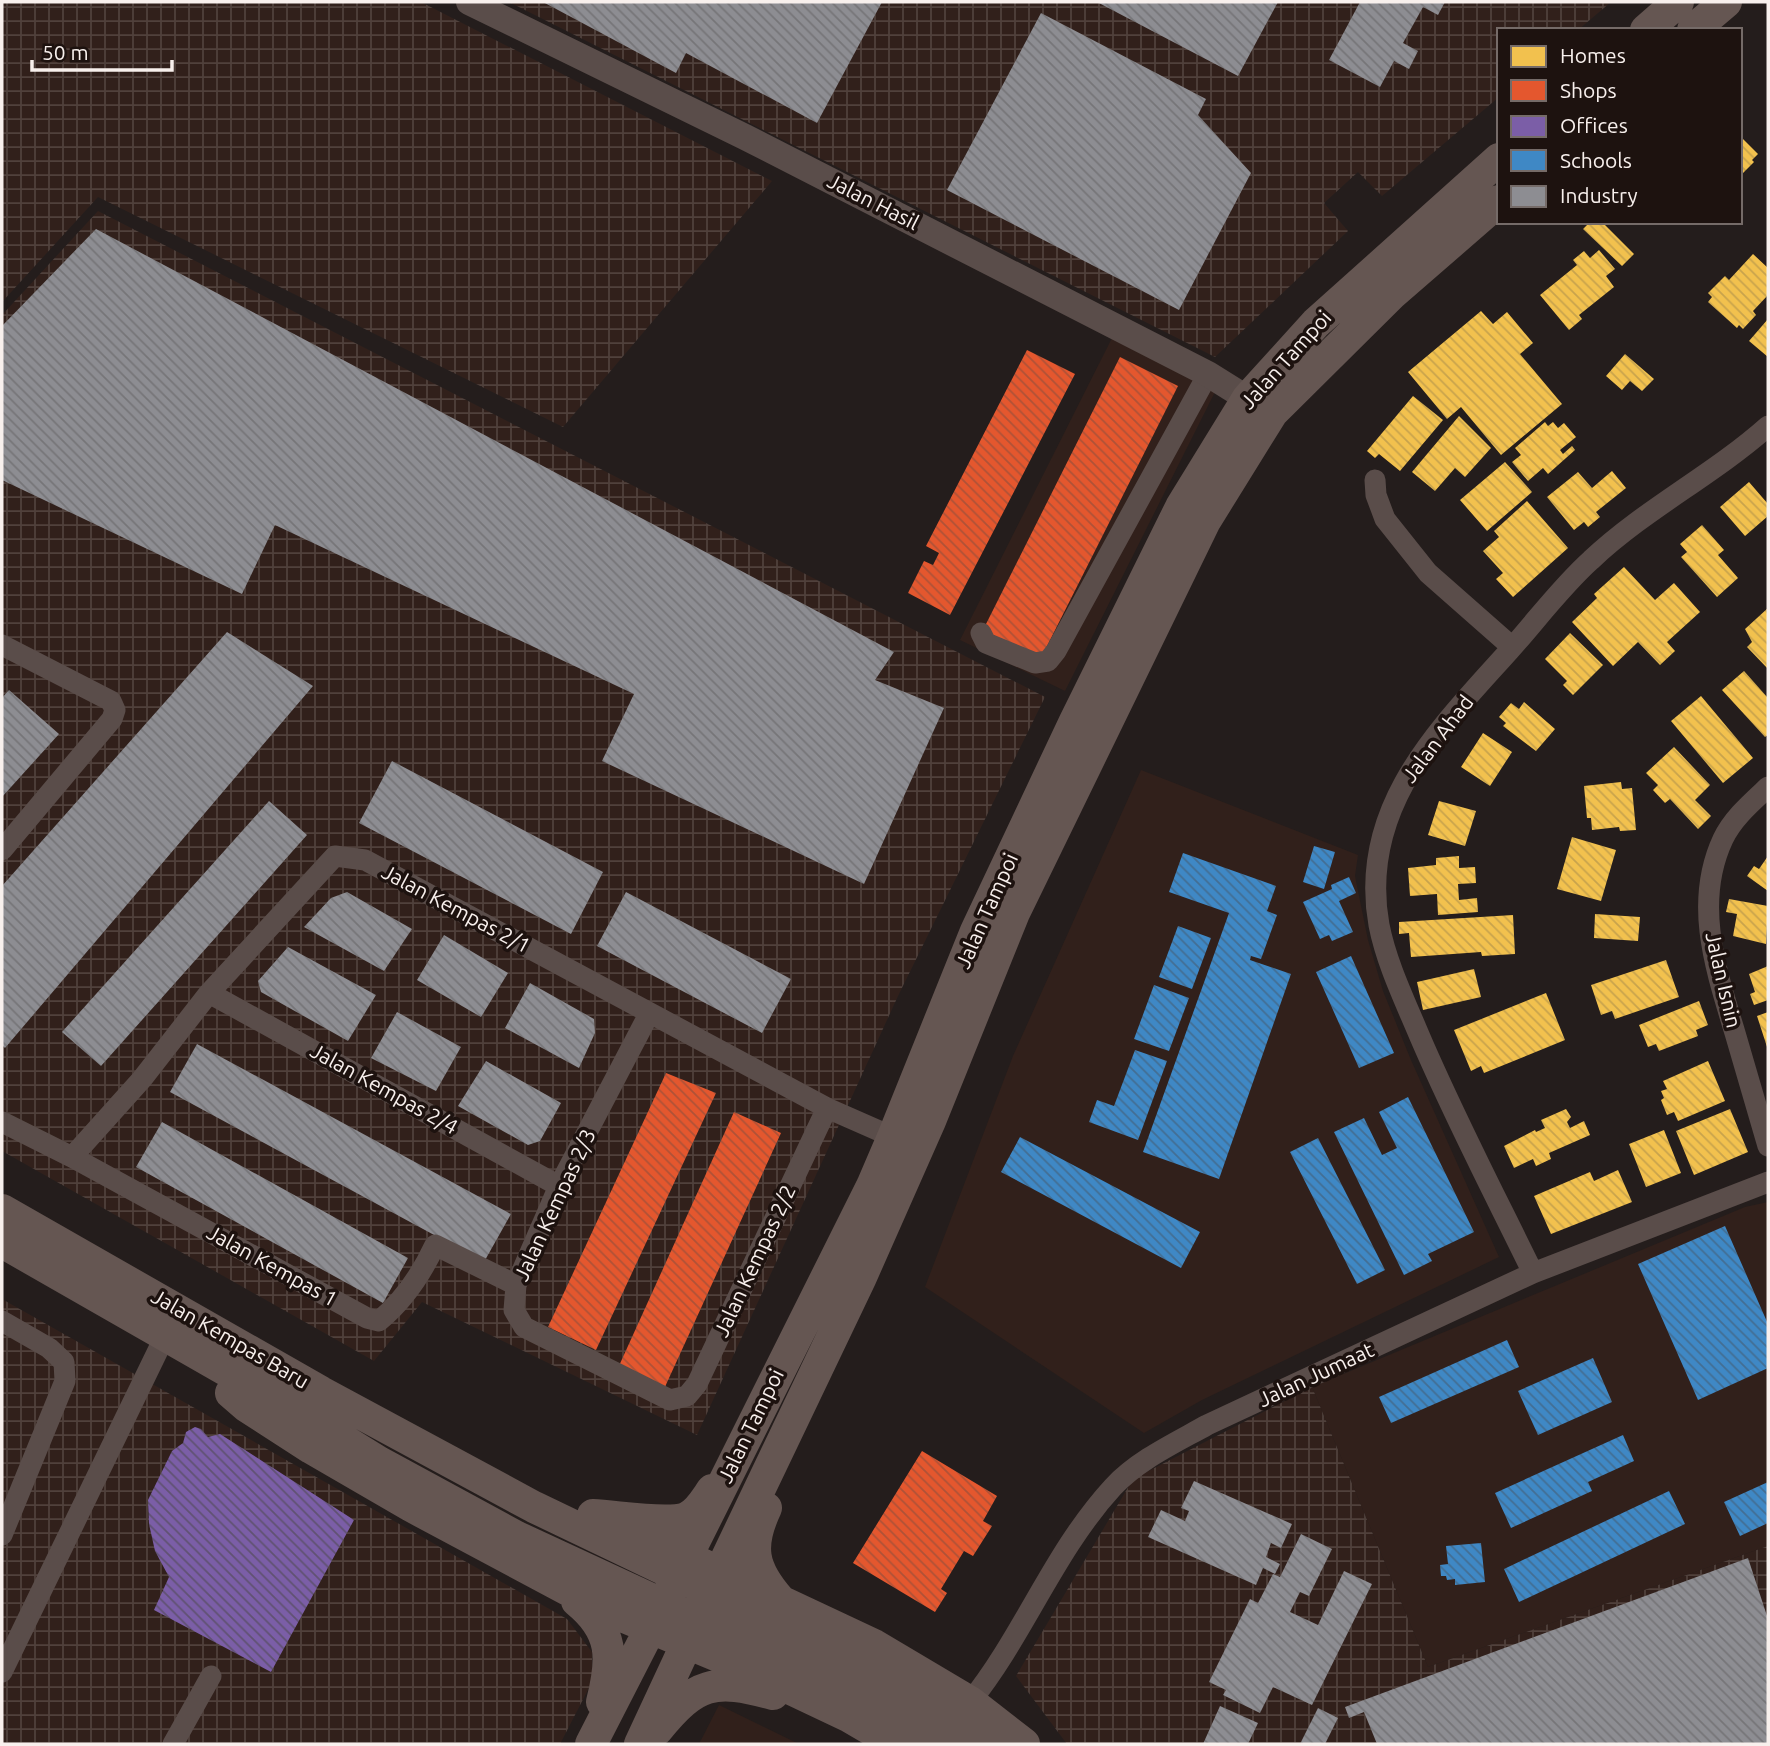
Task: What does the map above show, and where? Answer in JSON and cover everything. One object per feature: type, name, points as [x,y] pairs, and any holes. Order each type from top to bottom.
[{"type":"main road","points":[[1648,28],[1678,2]]},
{"type":"main road","points":[[1695,28],[1726,2]]},
{"type":"main road","name":"Jalan Tampoi","points":[[591,1744],[872,1186],[976,931],[1075,721],[1181,507],[1260,406],[1316,323],[1497,161]]},
{"type":"main road","name":"Jalan Tampoi","points":[[643,1744],[686,1644],[823,1356],[930,1121],[1014,913],[1260,406],[1497,203]]},
{"type":"main road","name":"Jalan Kempas Baru","points":[[2,1210],[321,1392],[459,1467],[534,1507],[724,1598],[873,1674],[963,1730]]},
{"type":"main road","name":"Jalan Kempas Baru","points":[[2,1242],[287,1405],[379,1462],[517,1537],[860,1696],[963,1730]]},
{"type":"main road","points":[[194,1318],[366,1393],[593,1514],[874,1645],[963,1730],[1024,1744]]},
{"type":"main road","points":[[779,1599],[762,1579],[755,1560],[759,1522],[804,1421],[823,1356]]},
{"type":"main road","points":[[202,1357],[221,1384],[246,1406],[311,1448],[411,1506],[598,1605],[742,1666],[835,1710],[896,1744]]},
{"type":"main road","points":[[593,1514],[670,1521],[688,1517],[701,1506],[758,1411]]},
{"type":"main road","points":[[598,1605],[614,1598],[628,1596],[641,1588],[649,1576],[653,1562],[650,1548],[642,1536]]},
{"type":"main road","points":[[551,1581],[597,1621],[609,1644],[610,1662],[606,1688],[591,1744]]},
{"type":"main road","points":[[742,1666],[739,1637],[747,1616],[755,1608],[779,1599]]},
{"type":"main road","points":[[643,1744],[690,1696],[705,1688],[722,1684],[741,1685],[835,1710]]},
{"type":"street","name":"Jalan Hasil","points":[[469,2],[745,137],[1208,374],[1260,406]]},
{"type":"street","points":[[981,633],[986,643],[1035,663],[1048,661],[1056,651],[1208,374]]},
{"type":"street","name":"Jalan Ahad","points":[[1533,1273],[1434,1070],[1409,1010],[1380,926],[1376,885],[1379,848],[1390,809],[1412,767],[1445,723],[1591,560],[1665,501],[1768,426]]},
{"type":"street","points":[[1375,480],[1376,495],[1385,519],[1428,573],[1513,647]]},
{"type":"street","points":[[2,645],[111,701],[116,710],[112,719],[2,850]]},
{"type":"street","name":"Jalan Isnin","points":[[1768,787],[1744,809],[1724,838],[1713,869],[1708,900],[1709,933],[1716,970],[1768,1146]]},
{"type":"street","name":"Jalan Kempas 2/1","points":[[72,1157],[142,1079],[209,993],[335,856],[365,860],[827,1108],[893,1137]]},
{"type":"street","name":"Jalan Kempas 2/4","points":[[209,993],[559,1186]]},
{"type":"street","name":"Jalan Kempas 2/3","points":[[649,1014],[559,1186],[516,1285],[514,1310],[524,1327],[670,1400]]},
{"type":"street","name":"Jalan Kempas 2/2","points":[[670,1400],[687,1396],[697,1384],[827,1108]]},
{"type":"street","points":[[893,1137],[913,1133],[930,1121]]},
{"type":"street","name":"Jalan Kempas 1","points":[[2,1122],[72,1157],[367,1318],[379,1321],[392,1311],[426,1263],[435,1245],[516,1285]]},
{"type":"street","name":"Jalan Jumaat","points":[[963,1730],[988,1680],[1072,1538],[1114,1486],[1147,1461],[1207,1425],[1533,1273],[1768,1182]]},
{"type":"street","points":[[2,1321],[49,1348],[64,1362],[65,1381],[2,1535]]},
{"type":"street","points":[[2,1672],[164,1336]]},
{"type":"street","points":[[173,1744],[211,1676]]},
{"type":"shaded area","points":[[2,2],[421,2],[772,181],[563,427],[98,197],[2,302]]},
{"type":"shaded area","points":[[509,2],[1611,2],[1580,28],[1497,28],[1497,99],[1382,196],[1358,172],[1324,203],[1348,231],[1215,357]]},
{"type":"shaded area","points":[[98,211],[1045,697],[898,996],[697,1435],[422,1302],[374,1361],[2,1151],[2,315]]},
{"type":"shaded area","points":[[1113,336],[1215,392],[1065,691],[960,640]]},
{"type":"shaded area","points":[[1141,770],[1358,855],[1355,876],[1368,940],[1383,991],[1499,1257],[1202,1400],[1144,1433],[925,1287],[1013,1056]]},
{"type":"shaded area","points":[[1768,1202],[1768,1546],[1428,1667],[1312,1387],[1745,1207]]},
{"type":"shaded area","points":[[2,1299],[567,1619],[592,1652],[592,1682],[560,1744],[2,1744]]},
{"type":"shaded area","points":[[1312,1387],[1428,1667],[1768,1546],[1768,1744],[1067,1744],[1016,1676],[1133,1479]]},
{"type":"shaded area","points":[[719,1705],[799,1744],[699,1744]]},
{"type":"building: Homes","points":[[1742,138],[1758,154],[1752,160],[1754,162],[1742,174]]},
{"type":"building: Homes","points":[[1588,224],[1604,224],[1634,254],[1622,266],[1583,229]]},
{"type":"building: Homes","points":[[1599,250],[1615,269],[1606,276],[1614,287],[1579,315],[1582,319],[1569,330],[1540,295],[1577,265],[1573,260],[1584,251],[1590,258]]},
{"type":"building: Homes","points":[[1753,254],[1768,268],[1768,295],[1753,311],[1756,315],[1743,329],[1739,325],[1737,328],[1708,302],[1712,297],[1708,293],[1725,276],[1729,280]]},
{"type":"building: Homes","points":[[1481,311],[1493,324],[1507,312],[1533,343],[1520,354],[1562,404],[1501,455],[1461,407],[1447,419],[1408,372]]},
{"type":"building: Homes","points":[[1768,319],[1768,357],[1749,341]]},
{"type":"building: Homes","points":[[1625,354],[1654,379],[1642,391],[1630,381],[1622,390],[1606,376]]},
{"type":"building: Homes","points":[[1413,396],[1443,420],[1400,471],[1379,454],[1375,458],[1367,451]]},
{"type":"building: Homes","points":[[1459,416],[1491,448],[1465,477],[1455,468],[1435,491],[1412,472]]},
{"type":"building: Homes","points":[[1545,422],[1548,426],[1553,422],[1558,428],[1564,423],[1576,437],[1560,450],[1563,454],[1572,446],[1575,450],[1548,474],[1543,468],[1528,481],[1512,462],[1521,455],[1515,448]]},
{"type":"building: Homes","points":[[1505,462],[1532,492],[1487,531],[1460,500]]},
{"type":"building: Homes","points":[[1612,471],[1626,488],[1596,512],[1600,517],[1588,527],[1584,522],[1574,530],[1547,497],[1578,472],[1592,488]]},
{"type":"building: Homes","points":[[1749,482],[1768,504],[1768,516],[1745,536],[1720,507]]},
{"type":"building: Homes","points":[[1527,501],[1568,548],[1513,597],[1496,579],[1503,573],[1483,551],[1499,537],[1494,531]]},
{"type":"building: Homes","points":[[1702,525],[1724,550],[1718,555],[1738,578],[1717,597],[1681,557],[1687,552],[1680,544]]},
{"type":"building: Homes","points":[[1624,567],[1655,600],[1674,583],[1700,612],[1667,642],[1675,651],[1660,665],[1638,642],[1613,666],[1572,622],[1597,598],[1594,594]]},
{"type":"building: Homes","points":[[1768,608],[1768,669],[1747,647],[1752,642],[1745,629]]},
{"type":"building: Homes","points":[[1570,633],[1603,665],[1573,695],[1563,685],[1567,681],[1545,659]]},
{"type":"building: Homes","points":[[1744,671],[1768,698],[1768,735],[1765,737],[1722,690]]},
{"type":"building: Homes","points":[[1701,696],[1753,758],[1723,783],[1671,721]]},
{"type":"building: Homes","points":[[1524,702],[1555,729],[1536,751],[1503,726],[1506,723],[1499,717],[1511,703],[1519,709]]},
{"type":"building: Homes","points":[[1483,733],[1512,752],[1490,786],[1461,767]]},
{"type":"building: Homes","points":[[1674,747],[1710,785],[1695,800],[1711,816],[1698,829],[1670,799],[1665,803],[1653,790],[1658,785],[1646,773]]},
{"type":"building: Homes","points":[[1621,782],[1622,789],[1632,788],[1636,830],[1620,831],[1619,827],[1592,830],[1591,818],[1587,818],[1584,786]]},
{"type":"building: Homes","points":[[1439,801],[1476,811],[1465,846],[1428,835]]},
{"type":"building: Homes","points":[[1572,837],[1616,850],[1601,901],[1557,889]]},
{"type":"building: Homes","points":[[1459,856],[1459,868],[1475,867],[1476,883],[1458,884],[1459,900],[1477,898],[1478,912],[1438,915],[1437,894],[1410,896],[1408,868],[1436,865],[1436,858]]},
{"type":"building: Homes","points":[[1768,856],[1768,891],[1747,876],[1754,866],[1759,869]]},
{"type":"building: Homes","points":[[1729,899],[1768,906],[1766,944],[1733,936],[1737,914],[1726,912]]},
{"type":"building: Homes","points":[[1595,914],[1640,917],[1638,941],[1594,938]]},
{"type":"building: Homes","points":[[1513,915],[1515,954],[1482,956],[1481,952],[1411,957],[1409,933],[1399,934],[1399,922]]},
{"type":"building: Homes","points":[[1666,960],[1679,997],[1615,1019],[1612,1011],[1601,1015],[1591,985]]},
{"type":"building: Homes","points":[[1768,966],[1768,1000],[1754,1005],[1750,994],[1755,992],[1749,974]]},
{"type":"building: Homes","points":[[1474,969],[1481,997],[1423,1010],[1417,982]]},
{"type":"building: Homes","points":[[1546,993],[1565,1040],[1484,1073],[1481,1066],[1471,1071],[1454,1030]]},
{"type":"building: Homes","points":[[1699,1001],[1708,1025],[1696,1030],[1698,1036],[1659,1051],[1656,1044],[1648,1047],[1639,1025]]},
{"type":"building: Homes","points":[[1768,1012],[1768,1050],[1757,1016]]},
{"type":"building: Homes","points":[[1708,1061],[1725,1101],[1678,1121],[1674,1112],[1667,1115],[1661,1100],[1664,1098],[1661,1091],[1667,1089],[1663,1081]]},
{"type":"building: Homes","points":[[1566,1109],[1571,1117],[1567,1122],[1570,1128],[1584,1121],[1590,1135],[1549,1153],[1551,1159],[1536,1166],[1533,1159],[1514,1168],[1504,1146],[1535,1130],[1536,1132],[1545,1128],[1541,1120]]},
{"type":"building: Homes","points":[[1730,1109],[1748,1152],[1694,1175],[1676,1131]]},
{"type":"building: Homes","points":[[1664,1130],[1681,1173],[1646,1187],[1629,1144]]},
{"type":"building: Homes","points":[[1618,1170],[1632,1202],[1551,1234],[1534,1196],[1590,1172],[1594,1181]]},
{"type":"building: Shops","points":[[1027,350],[1075,374],[950,615],[908,593],[924,561],[933,565],[939,553],[926,546]]},
{"type":"building: Shops","points":[[1120,357],[1178,386],[1041,658],[983,630]]},
{"type":"building: Shops","points":[[666,1073],[716,1093],[596,1350],[548,1327]]},
{"type":"building: Shops","points":[[734,1112],[781,1133],[664,1389],[618,1368]]},
{"type":"building: Shops","points":[[922,1451],[997,1496],[983,1521],[992,1526],[973,1556],[964,1551],[941,1589],[947,1593],[935,1612],[853,1563]]},
{"type":"building: Offices","points":[[195,1427],[208,1437],[220,1434],[354,1520],[271,1672],[154,1610],[169,1577],[155,1551],[149,1524],[148,1500],[172,1451],[183,1443],[186,1432]]},
{"type":"building: Schools","points":[[1314,846],[1335,852],[1324,889],[1303,882]]},
{"type":"building: Schools","points":[[1183,853],[1276,886],[1267,911],[1277,915],[1261,959],[1251,956],[1250,960],[1291,974],[1219,1179],[1143,1152],[1229,913],[1169,892]]},
{"type":"building: Schools","points":[[1349,877],[1356,893],[1339,901],[1353,932],[1332,941],[1329,935],[1320,939],[1303,902],[1332,889],[1331,885]]},
{"type":"building: Schools","points":[[1178,926],[1211,938],[1192,989],[1159,977]]},
{"type":"building: Schools","points":[[1351,956],[1394,1053],[1359,1068],[1316,972]]},
{"type":"building: Schools","points":[[1154,985],[1189,998],[1169,1051],[1134,1039]]},
{"type":"building: Schools","points":[[1135,1050],[1167,1061],[1138,1140],[1089,1122],[1097,1100],[1114,1106]]},
{"type":"building: Schools","points":[[1408,1097],[1474,1232],[1428,1254],[1432,1261],[1404,1275],[1334,1132],[1364,1118],[1382,1155],[1397,1148],[1379,1112]]},
{"type":"building: Schools","points":[[1020,1137],[1200,1232],[1181,1268],[1001,1172]]},
{"type":"building: Schools","points":[[1318,1138],[1385,1270],[1357,1284],[1290,1152]]},
{"type":"building: Schools","points":[[1725,1226],[1768,1324],[1768,1368],[1698,1400],[1638,1264]]},
{"type":"building: Schools","points":[[1507,1340],[1519,1367],[1391,1423],[1379,1397]]},
{"type":"building: Schools","points":[[1593,1358],[1612,1402],[1538,1435],[1518,1391]]},
{"type":"building: Schools","points":[[1623,1435],[1634,1461],[1588,1482],[1592,1491],[1511,1528],[1495,1493]]},
{"type":"building: Schools","points":[[1768,1482],[1768,1523],[1740,1536],[1724,1502]]},
{"type":"building: Schools","points":[[1669,1491],[1685,1524],[1519,1602],[1504,1569]]},
{"type":"building: Schools","points":[[1481,1543],[1485,1582],[1455,1585],[1455,1579],[1447,1580],[1446,1576],[1441,1576],[1440,1565],[1448,1564],[1446,1546]]},
{"type":"building: Industry","points":[[543,2],[882,2],[817,123],[686,53],[676,73]]},
{"type":"building: Industry","points":[[1097,2],[1278,2],[1238,76]]},
{"type":"building: Industry","points":[[1360,2],[1445,2],[1438,15],[1423,7],[1403,43],[1418,51],[1409,69],[1394,61],[1380,87],[1329,60]]},
{"type":"building: Industry","points":[[1041,13],[1206,99],[1198,115],[1251,173],[1179,310],[947,190]]},
{"type":"building: Industry","points":[[96,229],[894,652],[875,680],[944,708],[864,884],[602,761],[634,694],[275,525],[242,594],[2,480],[2,326]]},
{"type":"building: Industry","points":[[227,632],[313,686],[5,1048],[2,1045],[2,886]]},
{"type":"building: Industry","points":[[9,690],[59,734],[2,797],[2,698]]},
{"type":"building: Industry","points":[[392,761],[603,872],[571,934],[359,823]]},
{"type":"building: Industry","points":[[269,801],[307,835],[101,1066],[62,1032]]},
{"type":"building: Industry","points":[[347,892],[412,929],[384,971],[304,927],[331,898]]},
{"type":"building: Industry","points":[[626,892],[791,979],[762,1033],[597,946]]},
{"type":"building: Industry","points":[[444,935],[508,973],[481,1017],[417,980]]},
{"type":"building: Industry","points":[[288,947],[376,995],[348,1041],[261,992],[258,981]]},
{"type":"building: Industry","points":[[530,983],[594,1019],[595,1033],[579,1068],[505,1028]]},
{"type":"building: Industry","points":[[397,1012],[461,1047],[436,1091],[371,1058]]},
{"type":"building: Industry","points":[[197,1044],[511,1214],[484,1262],[170,1092]]},
{"type":"building: Industry","points":[[486,1061],[561,1103],[540,1141],[528,1145],[458,1106]]},
{"type":"building: Industry","points":[[162,1122],[408,1258],[383,1303],[136,1167]]},
{"type":"building: Industry","points":[[1194,1481],[1292,1524],[1281,1548],[1271,1543],[1266,1557],[1280,1564],[1275,1574],[1263,1568],[1256,1585],[1148,1537],[1161,1510],[1185,1521],[1189,1511],[1181,1508]]},
{"type":"building: Industry","points":[[1301,1534],[1332,1549],[1309,1596],[1300,1592],[1290,1612],[1318,1625],[1344,1571],[1372,1584],[1312,1705],[1273,1687],[1260,1713],[1223,1695],[1226,1690],[1209,1682],[1250,1599],[1258,1603],[1273,1574],[1280,1577]]},
{"type":"building: Industry","points":[[1748,1558],[1768,1619],[1768,1744],[1377,1744],[1364,1712],[1349,1718],[1345,1707]]},
{"type":"building: Industry","points":[[1220,1706],[1258,1723],[1248,1744],[1203,1744]]},
{"type":"building: Industry","points":[[1318,1708],[1338,1718],[1325,1744],[1300,1744]]}]
